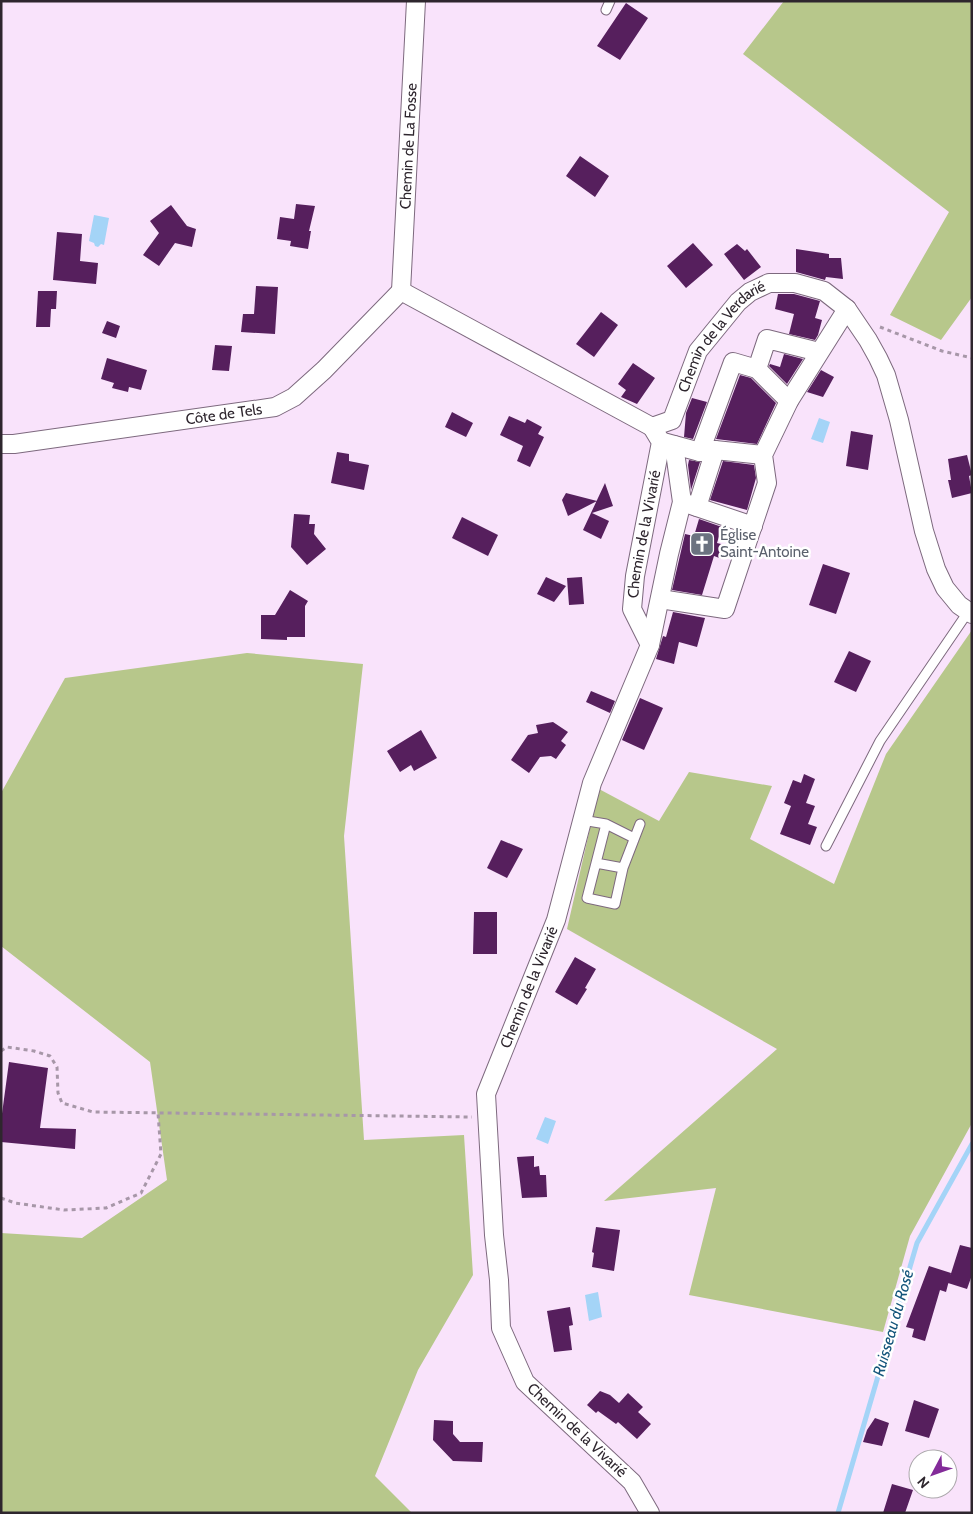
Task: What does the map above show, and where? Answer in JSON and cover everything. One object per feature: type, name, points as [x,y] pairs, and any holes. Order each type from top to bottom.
[{"type":"street","name":"Chemin de La Fosse","points":[[401,290],[416,1]]},
{"type":"street","name":"Chemin de la Verdarié","points":[[662,438],[672,420],[698,351],[738,302],[750,292],[769,283],[796,283],[824,291],[851,316],[872,346],[886,375],[899,420],[924,531],[936,569],[945,588],[970,613]]},
{"type":"street","points":[[401,290],[662,438],[707,451],[763,455]]},
{"type":"street","name":"Côte de Tels","points":[[1,444],[14,444],[274,407],[294,397],[324,370],[401,290]]},
{"type":"street","points":[[660,599],[725,609],[767,484],[763,455],[789,401],[819,352],[851,316]]},
{"type":"street","points":[[757,370],[767,339],[819,352]]},
{"type":"street","points":[[650,645],[660,599],[733,362],[757,370],[789,401]]},
{"type":"street","points":[[662,438],[690,504],[753,526]]},
{"type":"street","name":"Chemin de la Vivarié","points":[[650,1513],[632,1482],[525,1382],[501,1328],[486,1094],[556,920],[592,783],[650,645],[632,609],[635,576],[662,438]]},
{"type":"lane","points":[[826,846],[880,740],[970,613]]},
{"type":"lane","points":[[582,820],[606,824],[634,838]]},
{"type":"lane","points":[[606,824],[587,898],[614,904],[623,868],[640,824]]},
{"type":"lane","points":[[596,863],[623,868]]},
{"type":"path","points":[[851,316],[942,352],[972,358]]},
{"type":"path","points":[[1,1051],[7,1047],[34,1051],[50,1056],[57,1067],[58,1092],[62,1103],[93,1112],[487,1117]]},
{"type":"path","points":[[1,1198],[64,1210],[106,1208],[141,1194],[161,1154],[158,1113]]},
{"type":"green space","points":[[784,1],[972,1],[972,297],[941,340],[890,315],[949,212],[743,54]]},
{"type":"green space","points":[[972,630],[972,1123],[910,1236],[883,1332],[689,1295],[716,1188],[604,1201],[777,1049],[567,929],[599,789],[659,821],[689,772],[772,786],[750,839],[834,884],[886,754]]},
{"type":"green space","points":[[247,653],[363,664],[344,836],[364,1140],[464,1135],[473,1275],[418,1370],[375,1476],[412,1513],[1,1513],[1,1233],[82,1238],[167,1180],[150,1062],[1,946],[1,793],[65,678]]},
{"type":"water","points":[[94,215],[109,218],[104,245],[101,244],[98,247],[89,241]]},
{"type":"water","points":[[819,418],[830,422],[823,443],[811,439]]},
{"type":"water","points":[[545,1117],[556,1121],[548,1144],[536,1139]]},
{"type":"water","points":[[598,1292],[602,1317],[589,1321],[585,1295]]},
{"type":"building","points":[[626,3],[648,18],[620,60],[597,46]]},
{"type":"building","points":[[580,156],[609,176],[595,197],[566,176]]},
{"type":"building","points":[[296,204],[315,206],[309,231],[311,231],[308,249],[290,246],[291,241],[277,239],[280,217],[294,219]]},
{"type":"building","points":[[171,205],[187,226],[196,229],[192,247],[175,243],[159,266],[143,255],[159,233],[150,221]]},
{"type":"building","points":[[57,232],[82,234],[80,261],[98,263],[96,284],[53,280]]},
{"type":"building","points":[[693,243],[713,265],[686,288],[667,266]]},
{"type":"building","points":[[737,244],[745,251],[747,249],[761,267],[744,280],[724,254]]},
{"type":"building","points":[[796,249],[829,254],[829,258],[841,258],[843,279],[826,277],[825,280],[796,272]]},
{"type":"building","points":[[256,286],[278,287],[275,334],[241,332],[243,314],[254,314]]},
{"type":"building","points":[[38,291],[57,291],[56,309],[51,309],[50,327],[36,327]]},
{"type":"building","points":[[778,294],[794,294],[820,301],[815,318],[822,320],[815,340],[789,334],[794,314],[775,309]]},
{"type":"building","points":[[601,312],[618,325],[594,357],[576,344]]},
{"type":"building","points":[[107,321],[120,326],[116,338],[102,333]]},
{"type":"building","points":[[215,345],[232,346],[229,371],[212,370]]},
{"type":"building","points":[[784,354],[803,359],[787,384],[769,366],[770,364],[780,367]]},
{"type":"building","points":[[107,358],[147,370],[141,390],[129,387],[128,392],[112,388],[114,383],[101,379]]},
{"type":"building","points":[[633,363],[655,378],[637,404],[621,397],[626,390],[618,384]]},
{"type":"building","points":[[821,370],[834,377],[823,397],[807,392]]},
{"type":"building","points":[[740,375],[751,378],[776,403],[757,444],[716,439]]},
{"type":"building","points":[[692,398],[707,402],[693,439],[684,437],[686,413]]},
{"type":"building","points":[[452,412],[473,423],[466,437],[445,427]]},
{"type":"building","points":[[509,416],[525,423],[527,419],[542,427],[538,434],[544,437],[530,467],[517,461],[523,446],[500,435]]},
{"type":"building","points":[[851,431],[873,435],[868,470],[846,466]]},
{"type":"building","points":[[337,452],[349,454],[349,461],[369,465],[364,490],[331,483]]},
{"type":"building","points":[[967,455],[972,475],[969,476],[972,493],[952,498],[948,480],[951,480],[948,459]]},
{"type":"building","points":[[689,460],[700,462],[691,490],[688,465]]},
{"type":"building","points":[[723,461],[754,465],[756,478],[747,510],[710,500]]},
{"type":"building","points":[[605,483],[613,506],[592,513],[609,521],[601,539],[583,530]]},
{"type":"building","points":[[566,493],[597,501],[568,516],[562,500]]},
{"type":"building","points":[[294,514],[310,515],[309,524],[315,524],[314,534],[326,549],[307,565],[291,547]]},
{"type":"building","points":[[462,517],[498,535],[488,556],[452,538]]},
{"type":"building","name":"Église Saint-Antoine","points":[[699,519],[722,527],[717,543],[725,545],[722,559],[714,556],[702,595],[672,590],[685,534],[694,536]]},
{"type":"building","points":[[823,564],[850,573],[836,614],[809,605]]},
{"type":"building","points":[[546,577],[566,586],[554,602],[537,594]]},
{"type":"building","points":[[582,577],[584,604],[569,605],[567,578]]},
{"type":"building","points":[[290,590],[308,601],[305,606],[305,637],[287,637],[287,640],[261,639],[261,615],[275,615]]},
{"type":"building","points":[[673,612],[705,618],[697,647],[679,642],[674,664],[656,659],[663,636],[666,637]]},
{"type":"building","points":[[849,651],[871,661],[856,692],[834,682]]},
{"type":"building","points":[[591,691],[615,701],[610,713],[586,702]]},
{"type":"building","points":[[640,698],[663,708],[644,750],[622,740]]},
{"type":"building","points":[[553,722],[568,732],[561,741],[566,745],[556,759],[551,756],[540,757],[529,773],[511,760],[528,735],[538,733],[536,725]]},
{"type":"building","points":[[421,730],[437,758],[414,771],[411,765],[400,772],[387,751]]},
{"type":"building","points":[[804,774],[815,779],[806,803],[815,806],[808,824],[817,827],[810,845],[780,834],[791,806],[784,803],[793,780],[801,783]]},
{"type":"building","points":[[501,840],[523,849],[507,878],[487,868]]},
{"type":"building","points":[[474,912],[497,912],[497,954],[473,954]]},
{"type":"building","points":[[575,957],[596,969],[577,1005],[555,992]]},
{"type":"building","points":[[9,1062],[48,1068],[40,1128],[76,1129],[75,1149],[1,1142],[1,1121]]},
{"type":"building","points":[[534,1156],[534,1167],[539,1166],[540,1175],[546,1175],[547,1197],[522,1198],[517,1157]]},
{"type":"building","points":[[596,1227],[620,1230],[614,1271],[592,1267]]},
{"type":"building","points":[[960,1245],[972,1248],[972,1275],[967,1289],[948,1283]]},
{"type":"building","points":[[929,1266],[951,1273],[946,1292],[940,1290],[925,1341],[912,1337],[914,1329],[906,1327]]},
{"type":"building","points":[[570,1307],[573,1325],[569,1326],[572,1350],[554,1352],[547,1311]]},
{"type":"building","points":[[600,1391],[610,1395],[619,1403],[628,1393],[643,1407],[638,1412],[651,1424],[637,1439],[618,1422],[616,1424],[598,1411],[596,1413],[587,1405]]},
{"type":"building","points":[[914,1400],[939,1409],[929,1438],[905,1431]]},
{"type":"building","points":[[875,1418],[889,1423],[882,1446],[863,1442],[867,1430]]},
{"type":"building","points":[[434,1420],[453,1421],[453,1434],[460,1442],[483,1442],[482,1462],[453,1461],[433,1440]]},
{"type":"building","points":[[892,1484],[908,1489],[908,1499],[910,1499],[905,1513],[883,1513]]},
{"type":"waterway","name":"Ruisseau du Rosé","points":[[838,1513],[917,1243],[972,1144]]},
{"type":"place","name":"Église Saint-Antoine","points":[[702,544]]}]
